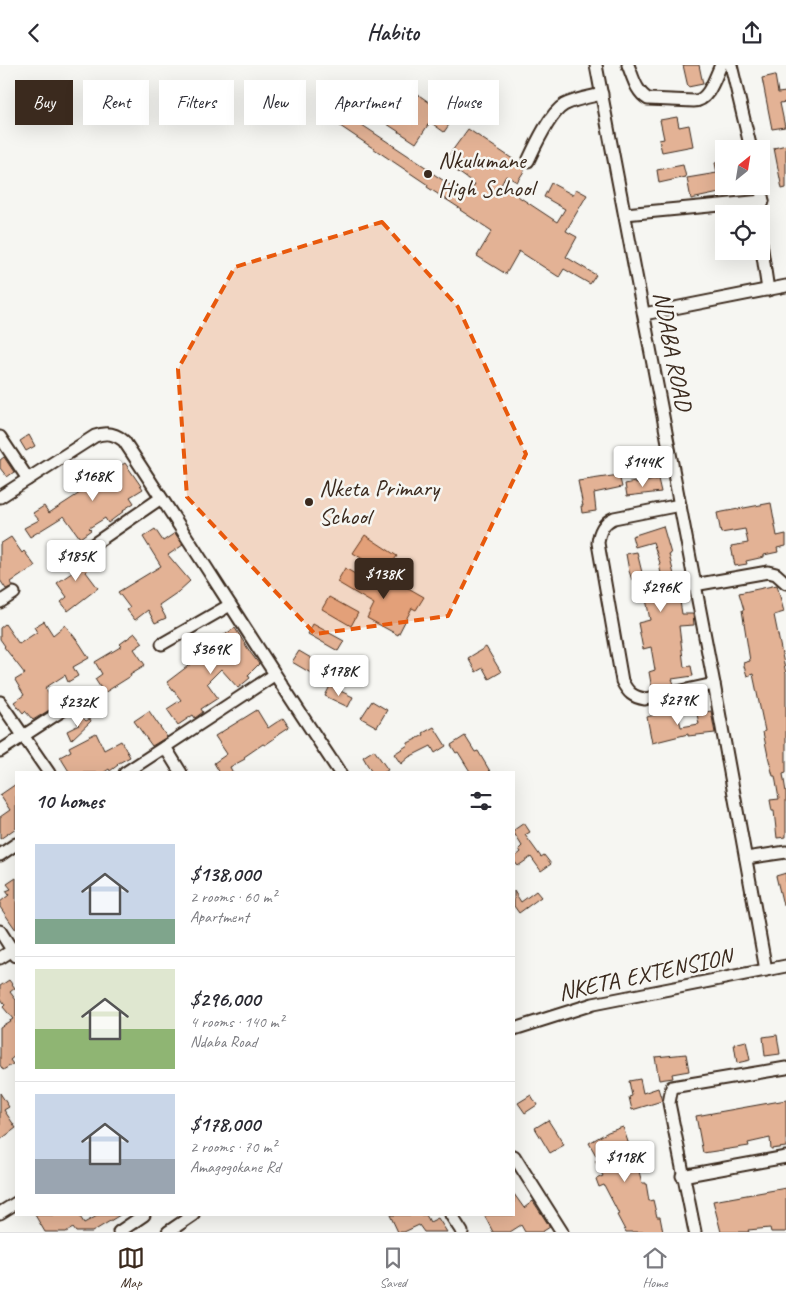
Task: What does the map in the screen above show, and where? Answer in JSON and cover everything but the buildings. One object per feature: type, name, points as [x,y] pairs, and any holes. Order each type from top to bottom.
[{"type":"street","name":"NDABA ROAD","points":[[596,65],[714,683],[766,970]]},
{"type":"street","points":[[628,65],[639,91],[648,99],[694,101],[700,101],[705,97],[721,65]]},
{"type":"street","points":[[731,65],[749,140]]},
{"type":"street","points":[[528,161],[545,127],[562,106],[575,100],[602,94]]},
{"type":"street","points":[[762,195],[762,205]]},
{"type":"street","points":[[625,214],[763,201]]},
{"type":"street","points":[[764,260],[768,290]]},
{"type":"street","points":[[644,313],[786,286]]},
{"type":"street","points":[[0,497],[95,436],[110,433],[124,441],[274,675],[339,771]]},
{"type":"street","points":[[0,437],[28,479]]},
{"type":"street","points":[[94,544],[162,498]]},
{"type":"street","points":[[680,505],[614,518],[606,524],[599,537],[598,543],[622,681],[636,698],[645,699],[714,683]]},
{"type":"street","points":[[694,585],[768,572],[776,574],[786,583]]},
{"type":"street","points":[[0,602],[14,593]]},
{"type":"street","points":[[162,644],[230,605]]},
{"type":"street","points":[[129,771],[274,675]]},
{"type":"street","points":[[0,751],[83,697]]},
{"type":"street","points":[[0,702],[47,771]]},
{"type":"street","points":[[165,747],[180,771]]},
{"type":"street","points":[[0,855],[15,845]]},
{"type":"street","points":[[746,858],[786,852]]},
{"type":"street","points":[[0,931],[15,951],[0,959]]},
{"type":"street","name":"NKETA EXTENSION","points":[[515,1029],[593,1005],[786,966]]},
{"type":"street","points":[[695,1232],[669,1103],[672,1087],[786,1068]]},
{"type":"street","points":[[682,1175],[786,1157]]},
{"type":"street","points":[[515,1158],[562,1232]]},
{"type":"street","points":[[0,1213],[15,1204]]},
{"type":"street","points":[[119,1232],[143,1216]]},
{"type":"street","points":[[168,1232],[174,1220],[189,1216]]},
{"type":"street","points":[[452,1216],[462,1232]]},
{"type":"highlighted area","points":[[382,222],[458,307],[526,454],[448,616],[315,634],[187,497],[178,369],[235,267]]},
{"type":"place","name":"Nkulumane High School","points":[[428,174]]},
{"type":"place","name":"Nketa Primary School","points":[[309,502]]}]
